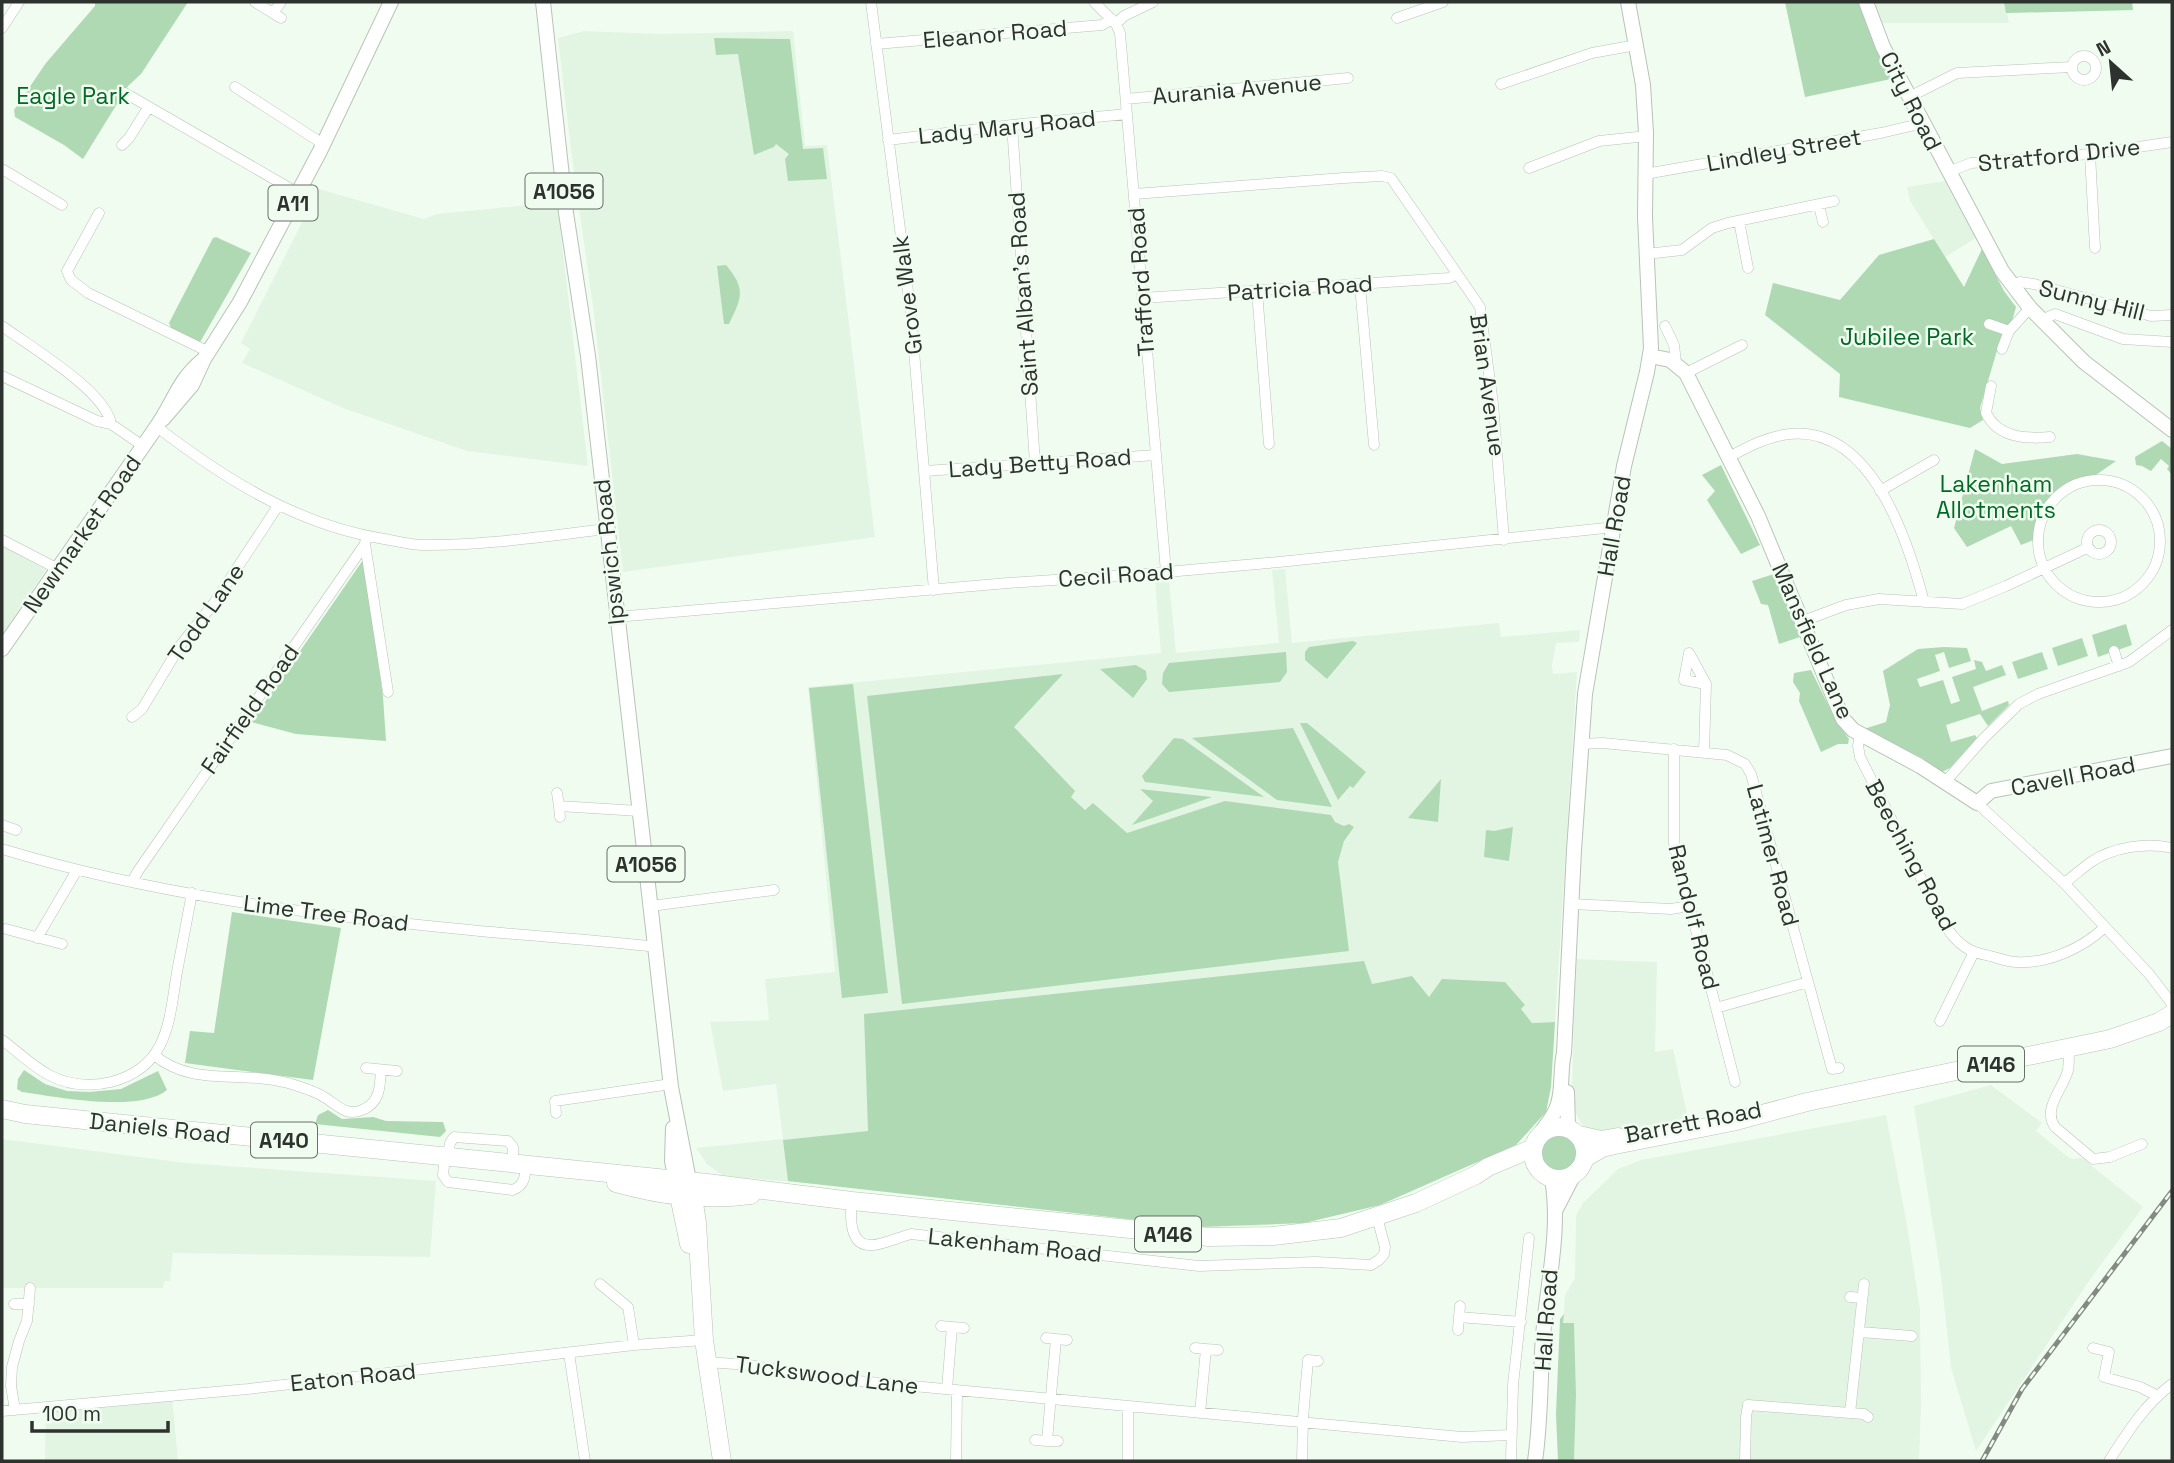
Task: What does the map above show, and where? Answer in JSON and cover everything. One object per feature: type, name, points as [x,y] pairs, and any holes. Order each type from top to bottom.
[{"type":"highway","name":"Barrett Road","points":[[1585,1157],[1602,1148],[2068,1048],[2135,1031],[2172,1014]]},
{"type":"highway","name":"Barrett Road","points":[[1573,1132],[1601,1140],[1721,1115],[1807,1102]]},
{"type":"highway","name":"Daniels Road","points":[[2,1110],[561,1169],[661,1195],[684,1189]]},
{"type":"highway","name":"A146","points":[[1536,1141],[1549,1128],[1559,1126],[1573,1132]]},
{"type":"highway","name":"Hall Road","points":[[1573,1132],[1585,1146],[1581,1168],[1573,1176]]},
{"type":"highway","name":"Hall Road","points":[[1536,1141],[1534,1163],[1547,1177]]},
{"type":"highway","name":"Lakenham Road","points":[[684,1189],[719,1199],[782,1192],[1209,1237],[1273,1236],[1341,1228],[1416,1203],[1476,1175],[1536,1141]]},
{"type":"highway","name":"Lakenham Road","points":[[1476,1175],[1514,1168],[1547,1177]]},
{"type":"highway","name":"A146","points":[[1547,1177],[1558,1180],[1573,1176]]},
{"type":"highway","name":"Ipswich Road","points":[[684,1189],[697,1223],[704,1340],[723,1461]]},
{"type":"street","points":[[2,29],[19,2]]},
{"type":"street","points":[[255,2],[277,16],[281,2]]},
{"type":"street","name":"Newmarket Road","points":[[2,649],[160,423],[188,372],[207,356],[240,302],[323,144],[391,2]]},
{"type":"street","name":"Ipswich Road","points":[[543,2],[566,213],[588,356],[684,1189]]},
{"type":"street","name":"Grove Walk","points":[[871,2],[911,316],[934,590]]},
{"type":"street","points":[[1094,2],[1114,22]]},
{"type":"street","name":"Eleanor Road","points":[[876,44],[1102,25],[1114,22],[1153,2]]},
{"type":"street","points":[[1397,18],[1443,2]]},
{"type":"street","name":"Hall Road","points":[[1536,1141],[1559,1101],[1585,694],[1630,442],[1650,356],[1646,254],[1647,136],[1643,85],[1628,2]]},
{"type":"street","name":"City Road","points":[[1866,2],[1883,47],[1962,198],[2012,285],[2029,308],[2084,362],[2172,430]]},
{"type":"street","name":"Trafford Road","points":[[1114,22],[1120,33],[1166,572]]},
{"type":"street","points":[[1501,84],[1592,53],[1636,45]]},
{"type":"street","points":[[1909,97],[1956,73],[2072,67]]},
{"type":"street","name":"Aurania Avenue","points":[[1126,99],[1348,78]]},
{"type":"street","points":[[235,87],[323,144]]},
{"type":"street","points":[[125,93],[298,193]]},
{"type":"street","points":[[122,145],[148,108]]},
{"type":"street","name":"Lady Mary Road","points":[[888,140],[1126,114]]},
{"type":"street","name":"Lindley Street","points":[[1645,174],[1881,133],[1923,123]]},
{"type":"street","name":"Saint Alban's Road","points":[[1012,125],[1035,463]]},
{"type":"street","points":[[1529,167],[1599,141],[1647,136]]},
{"type":"street","name":"Stratford Drive","points":[[1948,172],[1971,163],[2090,154],[2172,142]]},
{"type":"street","points":[[2090,154],[2095,248]]},
{"type":"street","points":[[2,169],[62,205]]},
{"type":"street","name":"Brian Avenue","points":[[1134,194],[1382,176],[1391,178],[1480,307],[1493,404],[1504,540]]},
{"type":"street","points":[[1646,254],[1682,250],[1712,228],[1834,201]]},
{"type":"street","points":[[1819,206],[1823,222]]},
{"type":"street","points":[[99,214],[67,271],[71,280],[88,293],[207,356]]},
{"type":"street","points":[[1739,221],[1741,254],[1748,268]]},
{"type":"street","name":"Patricia Road","points":[[1142,298],[1360,285],[1448,278],[1457,274]]},
{"type":"street","name":"Sunny Hill","points":[[2012,285],[2020,282],[2035,284],[2151,316],[2172,315]]},
{"type":"street","points":[[1360,285],[1374,445]]},
{"type":"street","points":[[1257,291],[1269,444]]},
{"type":"street","points":[[2002,349],[2008,331],[2029,308]]},
{"type":"street","points":[[2041,320],[2055,314],[2123,339],[2172,342]]},
{"type":"street","points":[[2054,333],[2064,323],[2073,320]]},
{"type":"street","points":[[1989,324],[2008,331]]},
{"type":"street","points":[[2,326],[93,392],[110,417],[111,424]]},
{"type":"street","name":"Mansfield Lane","points":[[1665,326],[1681,368],[1758,516],[1848,726],[1946,781],[1977,803],[2064,883],[2150,975],[2172,1004]]},
{"type":"street","points":[[1650,356],[1660,357],[1681,368],[1742,345]]},
{"type":"street","points":[[2,376],[97,421],[111,424],[143,446]]},
{"type":"street","points":[[1991,386],[1986,413],[1997,427],[2015,437],[2050,437]]},
{"type":"street","points":[[160,423],[203,463],[278,506],[366,540],[419,545],[529,538],[607,529]]},
{"type":"street","points":[[1729,457],[1764,440],[1789,434],[1805,434],[1839,445],[1867,469],[1881,491],[1898,524],[1924,602]]},
{"type":"street","name":"Lady Betty Road","points":[[925,471],[1156,455]]},
{"type":"street","points":[[1881,491],[1934,460]]},
{"type":"street","points":[[2097,480],[2122,485],[2145,500],[2153,512],[2161,537],[2157,561],[2150,575],[2133,592],[2122,598],[2102,603],[2080,600],[2060,588],[2044,568],[2038,543],[2043,518],[2060,495],[2072,487],[2097,480]]},
{"type":"street","name":"Todd Lane","points":[[132,717],[142,709],[180,646],[221,593],[278,506]]},
{"type":"street","name":"Cecil Road","points":[[616,617],[1166,572],[1615,527]]},
{"type":"street","points":[[2,540],[58,569]]},
{"type":"street","points":[[366,540],[388,692]]},
{"type":"street","name":"Fairfield Road","points":[[132,882],[366,540]]},
{"type":"street","points":[[1803,621],[1861,601],[1901,599],[1962,604],[2087,548]]},
{"type":"street","points":[[1946,781],[1989,732],[2019,704],[2038,694],[2129,662],[2172,630]]},
{"type":"street","points":[[2114,651],[2119,666]]},
{"type":"street","points":[[1704,752],[1706,684]]},
{"type":"street","name":"Beeching Road","points":[[1860,734],[1860,757],[1941,918],[1950,933],[1963,946],[1974,952],[2016,962],[2041,959],[2071,950],[2092,939],[2105,927]]},
{"type":"street","name":"Latimer Road","points":[[1580,744],[1603,743],[1704,752],[1738,759],[1745,764],[1751,774],[1832,1069]]},
{"type":"street","name":"Randolf Road","points":[[1674,750],[1674,837],[1689,906],[1735,1082]]},
{"type":"street","name":"Cavell Road","points":[[1977,803],[1991,791],[2172,757]]},
{"type":"street","points":[[557,793],[559,812],[639,811]]},
{"type":"street","points":[[2,825],[16,830]]},
{"type":"street","points":[[2064,883],[2092,861],[2113,851],[2131,847],[2172,848]]},
{"type":"street","name":"Lime Tree Road","points":[[2,849],[77,870],[238,902],[461,930],[656,947]]},
{"type":"street","points":[[37,938],[77,870]]},
{"type":"street","points":[[651,906],[774,890]]},
{"type":"street","points":[[2,1040],[48,1075],[64,1081],[89,1086],[119,1080],[134,1073],[154,1055],[170,1025],[192,893]]},
{"type":"street","points":[[1572,904],[1671,909],[1689,906]]},
{"type":"street","points":[[6,929],[62,944]]},
{"type":"street","points":[[1940,1021],[1974,952]]},
{"type":"street","points":[[1716,1008],[1808,982]]},
{"type":"street","points":[[2068,1048],[2066,1077],[2050,1115],[2055,1127],[2093,1158],[2110,1157],[2142,1144]]},
{"type":"street","name":"Hall Road","points":[[1564,1053],[1567,1067],[1566,1104],[1573,1132]]},
{"type":"street","points":[[154,1055],[172,1068],[193,1074],[284,1082],[324,1097],[348,1112],[361,1111],[374,1102],[380,1092],[381,1070]]},
{"type":"street","points":[[366,1068],[397,1072]]},
{"type":"street","points":[[555,1113],[555,1101],[671,1084]]},
{"type":"street","points":[[446,1156],[443,1175],[448,1182],[513,1190],[524,1180],[519,1164]]},
{"type":"street","name":"Hall Road","points":[[1555,1211],[1573,1176]]},
{"type":"street","name":"Hall Road","points":[[1542,1461],[1540,1429],[1543,1338],[1555,1211],[1547,1177]]},
{"type":"street","name":"Lakenham Road","points":[[852,1201],[850,1222],[855,1237],[868,1246],[911,1234],[1199,1266],[1316,1262],[1371,1265],[1380,1260],[1385,1247],[1377,1217]]},
{"type":"street","name":"Hall Road","points":[[1511,1461],[1513,1385],[1529,1238]]},
{"type":"street","points":[[600,1284],[628,1307],[634,1346]]},
{"type":"street","points":[[1850,1413],[1864,1284]]},
{"type":"street","points":[[15,1410],[11,1386],[12,1367],[27,1321],[30,1288]]},
{"type":"street","points":[[1850,1297],[1862,1298]]},
{"type":"street","points":[[14,1304],[29,1304]]},
{"type":"street","name":"Hall Road","points":[[1458,1331],[1460,1312],[1521,1322]]},
{"type":"street","name":"Tuckswood Lane","points":[[952,1390],[946,1326],[964,1328]]},
{"type":"street","points":[[1860,1332],[1912,1336]]},
{"type":"street","points":[[1035,1440],[1053,1441],[1051,1399],[1056,1339]]},
{"type":"street","name":"Eaton Road","points":[[2,1411],[248,1389],[704,1340]]},
{"type":"street","points":[[1200,1413],[1200,1348],[1218,1350]]},
{"type":"street","points":[[2093,1348],[2109,1352],[2104,1377],[2140,1387],[2158,1396]]},
{"type":"street","points":[[569,1353],[585,1461]]},
{"type":"street","points":[[1302,1461],[1308,1360]]},
{"type":"street","name":"Tuckswood Lane","points":[[707,1362],[749,1365],[826,1378],[1128,1408],[1462,1437],[1511,1435]]},
{"type":"street","points":[[2109,1461],[2129,1429],[2172,1384]]},
{"type":"street","points":[[952,1390],[956,1461]]},
{"type":"street","points":[[1745,1461],[1748,1405],[1864,1414],[1868,1417]]},
{"type":"street","points":[[1128,1408],[1128,1461]]},
{"type":"street","name":"Hall Road","points":[[1535,1461],[1540,1429]]},
{"type":"shaded area","points":[[1875,2],[2132,2],[2133,10],[2007,13],[2009,23],[1882,23]]},
{"type":"shaded area","points":[[584,31],[660,34],[793,31],[805,146],[827,145],[875,537],[623,572],[594,314],[558,38]]},
{"type":"shaded area","points":[[1945,181],[1976,238],[1945,257],[1910,201],[1907,187]]},
{"type":"shaded area","points":[[319,189],[424,219],[437,214],[557,202],[588,466],[467,451],[343,408],[242,363],[250,349],[241,343]]},
{"type":"shaded area","points":[[2,546],[46,570],[2,635]]},
{"type":"shaded area","points":[[1285,569],[1292,643],[1499,623],[1501,637],[1580,630],[1579,642],[1556,643],[1552,665],[1553,674],[1577,672],[1555,1022],[1532,1023],[1521,1009],[1525,1006],[1429,998],[1412,976],[1372,984],[1339,1173],[1380,1205],[1304,1223],[1199,1227],[862,1188],[723,1176],[707,1164],[696,1148],[783,1139],[776,1084],[723,1091],[710,1022],[769,1020],[765,979],[835,972],[808,687],[1161,653],[1155,581],[1169,580],[1176,653],[1279,643],[1272,570]]},
{"type":"shaded area","points":[[1575,959],[1657,962],[1655,1052],[1673,1049],[1688,1119],[1603,1133],[1583,1126],[1574,1110],[1572,1094]]},
{"type":"shaded area","points":[[1991,1085],[2042,1123],[2036,1131],[2067,1156],[2072,1159],[2082,1158],[2143,1207],[2091,1278],[1976,1451],[1951,1368],[1941,1276],[1914,1106]]},
{"type":"shaded area","points":[[1886,1115],[1920,1309],[1919,1461],[1574,1461],[1574,1324],[1563,1323],[1565,1295],[1575,1278],[1576,1215],[1583,1203],[1618,1169],[1641,1160]]},
{"type":"shaded area","points":[[2,1139],[186,1163],[436,1181],[430,1257],[173,1253],[170,1281],[164,1281],[163,1288],[2,1288]]},
{"type":"shaded area","points":[[172,1397],[178,1461],[45,1461],[46,1406]]},
{"type":"green space","name":"Eagle Park","points":[[95,2],[188,2],[141,74],[128,86],[83,159],[15,117],[14,110],[46,63],[95,6]]},
{"type":"green space","points":[[1785,2],[1859,2],[1891,79],[1805,97]]},
{"type":"green space","points":[[2004,2],[2132,2],[2133,10],[2006,13]]},
{"type":"green space","points":[[714,38],[790,39],[803,149],[823,148],[827,179],[788,181],[785,159],[789,154],[776,144],[754,155],[738,54],[716,55]]},
{"type":"green space","points":[[213,238],[251,253],[199,344],[172,330],[169,323]]},
{"type":"green space","name":"Jubilee Park","points":[[1934,239],[1964,287],[1982,249],[2004,291],[2016,307],[2012,321],[2001,337],[1980,408],[1983,420],[1970,428],[1839,397],[1840,374],[1765,315],[1773,283],[1840,300],[1879,255]]},
{"type":"green space","points":[[726,265],[737,281],[740,293],[729,324],[724,324],[717,266]]},
{"type":"green space","points":[[2162,441],[2172,449],[2172,475],[2167,469],[2169,466],[2161,459],[2151,471],[2136,465],[2135,457]]},
{"type":"green space","name":"Lakenham Allotments","points":[[1975,449],[2002,464],[2077,454],[2116,461],[2093,477],[2067,486],[2053,496],[2042,510],[2036,539],[2021,545],[2011,526],[1967,547],[1954,528]]},
{"type":"green space","points":[[1721,465],[1760,545],[1741,554],[1707,500],[1715,491],[1702,475]]},
{"type":"green space","points":[[363,560],[383,697],[386,741],[296,734],[251,722]]},
{"type":"green space","points":[[1774,574],[1800,637],[1779,644],[1768,605],[1761,604],[1752,581]]},
{"type":"green space","points":[[2126,624],[2132,645],[2098,657],[2092,635]]},
{"type":"green space","points":[[2082,638],[2088,656],[2058,666],[2052,648]]},
{"type":"green space","points":[[1353,641],[1357,643],[1327,679],[1305,660],[1305,652],[1309,647]]},
{"type":"green space","points":[[1967,648],[1971,661],[1949,668],[1944,652],[1935,655],[1940,671],[1917,679],[1920,687],[1943,680],[1951,704],[1960,701],[1952,677],[1976,669],[1974,660],[1982,662],[1986,671],[2002,665],[2006,675],[1973,687],[1982,711],[2008,701],[2009,705],[1988,726],[1980,714],[1946,725],[1951,742],[1975,735],[1977,738],[1950,768],[1942,772],[1922,758],[1864,729],[1886,722],[1890,705],[1883,671],[1918,649]]},
{"type":"green space","points":[[1286,652],[1287,672],[1280,682],[1169,692],[1162,684],[1163,673],[1169,663]]},
{"type":"green space","points":[[2042,652],[2048,669],[2018,679],[2012,662]]},
{"type":"green space","points":[[1136,665],[1146,671],[1147,679],[1133,698],[1100,669]]},
{"type":"green space","points":[[1811,670],[1836,721],[1849,739],[1848,744],[1838,744],[1821,752],[1799,701],[1800,693],[1793,682],[1794,673]]},
{"type":"green space","points":[[1063,674],[1014,727],[1075,791],[1071,797],[1085,810],[1093,803],[1127,833],[1225,801],[1331,815],[1335,822],[1354,827],[1344,841],[1338,862],[1349,951],[902,1004],[867,696]]},
{"type":"green space","points":[[853,684],[888,993],[842,998],[809,688]]},
{"type":"green space","points":[[1300,723],[1307,723],[1366,772],[1353,788],[1350,786],[1338,800]]},
{"type":"green space","points":[[1293,728],[1332,807],[1277,800],[1192,738]]},
{"type":"green space","points":[[1174,738],[1183,739],[1264,797],[1145,782],[1142,776]]},
{"type":"green space","points":[[1441,779],[1438,822],[1408,818]]},
{"type":"green space","points":[[1140,789],[1212,797],[1132,825],[1153,801]]},
{"type":"green space","points":[[1513,827],[1509,861],[1484,857],[1486,830]]},
{"type":"green space","points":[[232,912],[341,928],[313,1080],[185,1063],[190,1031],[214,1033]]},
{"type":"green space","points":[[1364,961],[1372,984],[1412,976],[1429,997],[1442,979],[1505,982],[1525,1005],[1521,1009],[1532,1023],[1555,1022],[1551,1087],[1546,1112],[1516,1145],[1380,1205],[1304,1223],[1199,1227],[788,1181],[783,1140],[868,1131],[864,1014]]},
{"type":"green space","points":[[24,1070],[45,1084],[67,1091],[89,1092],[121,1089],[158,1071],[167,1090],[137,1101],[97,1102],[55,1097],[17,1089],[18,1079]]},
{"type":"green space","points":[[328,1110],[342,1119],[373,1117],[386,1121],[443,1122],[446,1131],[440,1137],[315,1124],[318,1115]]},
{"type":"green space","points":[[1559,1134],[1567,1135],[1573,1140],[1578,1146],[1578,1162],[1573,1168],[1567,1173],[1559,1174],[1551,1173],[1545,1168],[1540,1162],[1539,1154],[1540,1146],[1545,1140],[1551,1135]]},
{"type":"green space","points":[[1564,1314],[1563,1323],[1574,1323],[1574,1461],[1558,1461],[1556,1414],[1560,1319]]},
{"type":"railway","points":[[1982,1461],[2022,1389],[2172,1191]]}]
